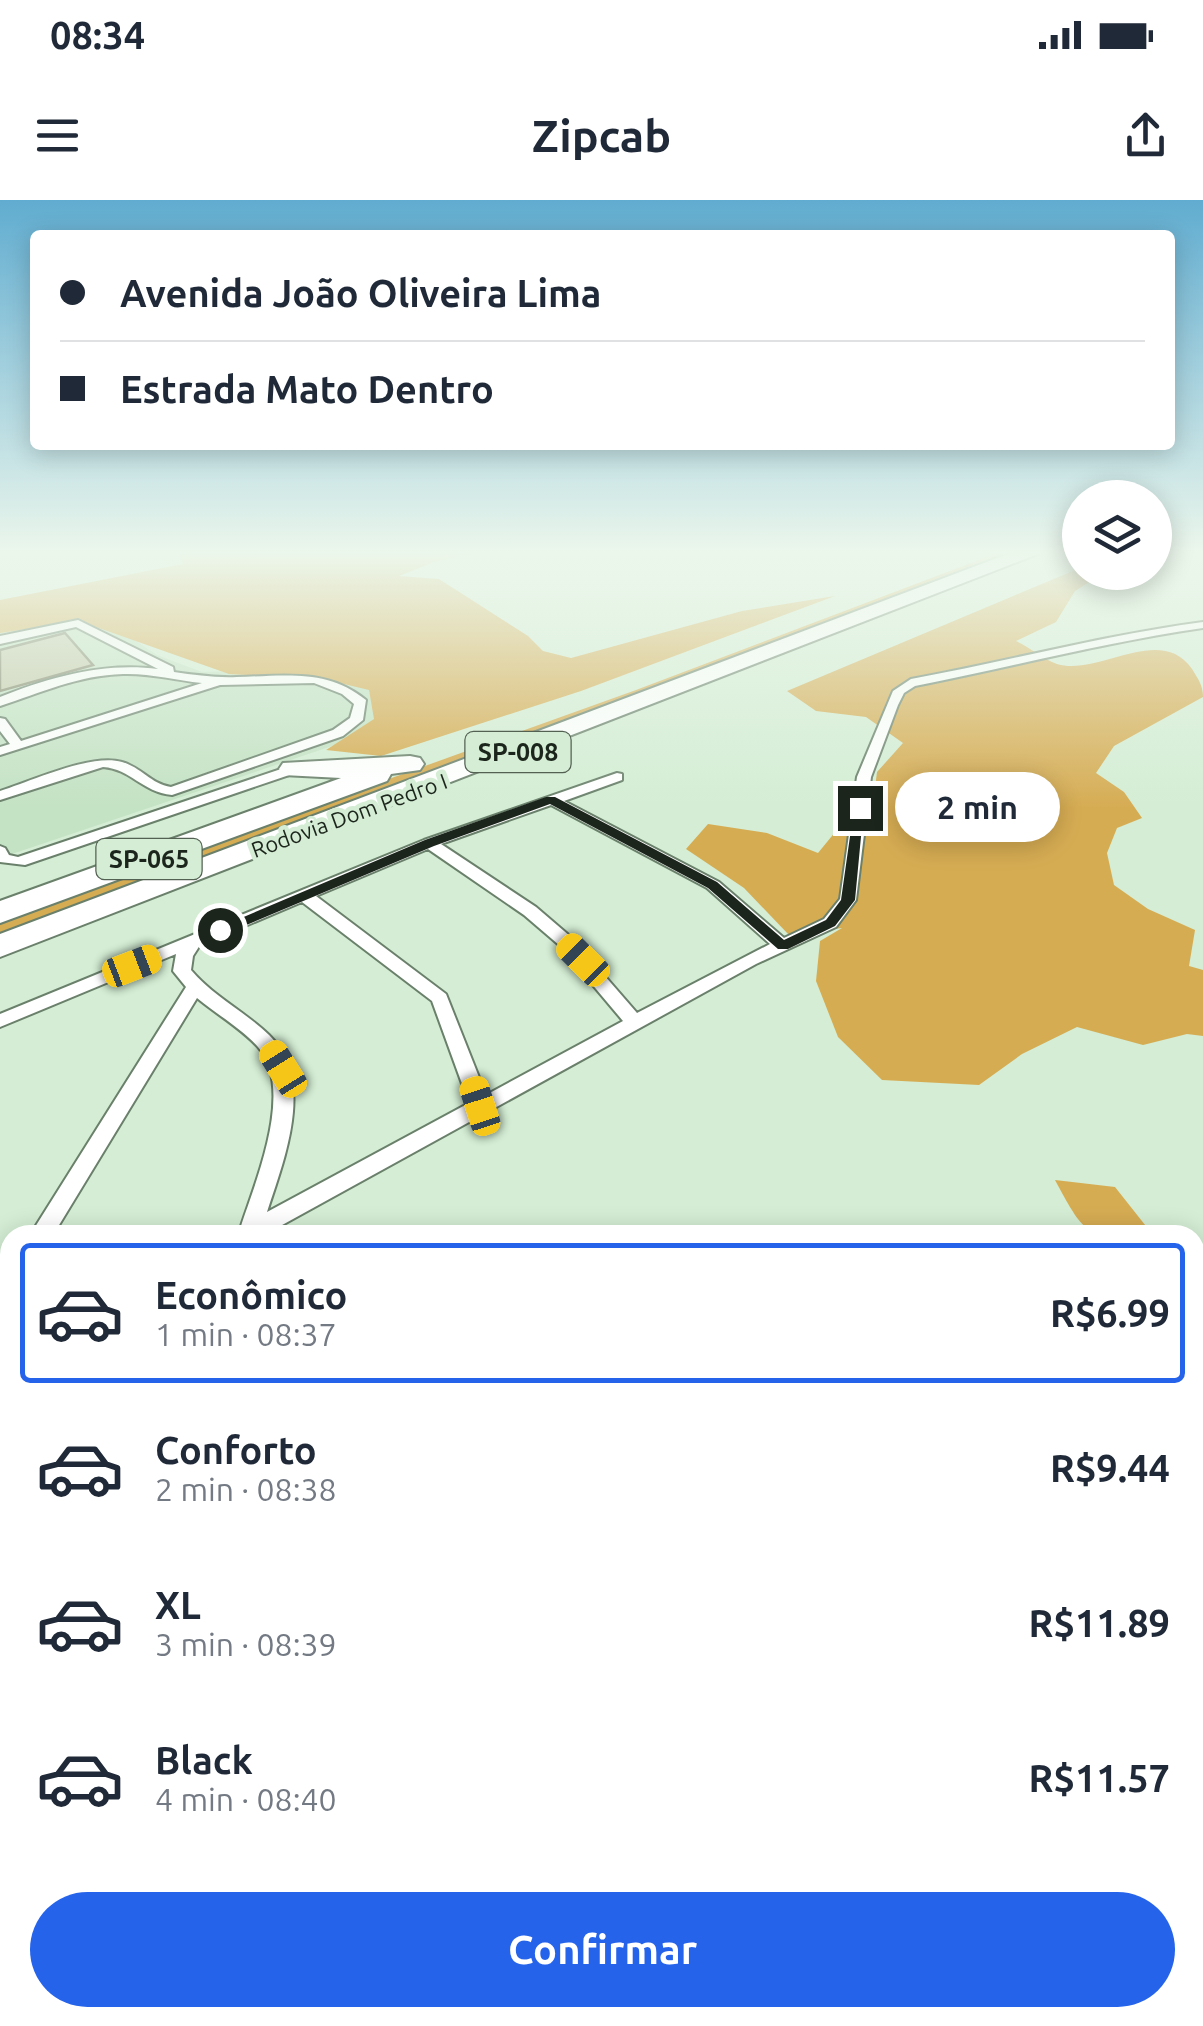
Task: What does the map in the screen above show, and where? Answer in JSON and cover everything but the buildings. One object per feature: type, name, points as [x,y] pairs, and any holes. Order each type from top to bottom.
[{"type":"highway","name":"Rodovia Dom Pedro I","points":[[0,913],[756,637]]},
{"type":"highway","name":"Rodovia Dom Pedro I","points":[[0,946],[810,637]]},
{"type":"highway","points":[[294,769],[350,770],[410,764]]},
{"type":"highway","points":[[294,769],[314,782],[297,804]]},
{"type":"street","points":[[106,637],[181,676]]},
{"type":"street","points":[[262,1225],[750,960],[830,923],[848,900],[864,776],[899,692],[933,676],[1030,660],[1124,637]]},
{"type":"street","points":[[0,702],[112,671],[222,681],[321,681],[349,689],[362,703],[356,720],[338,733],[172,791],[154,790],[120,762],[102,762],[0,796]]},
{"type":"street","points":[[0,751],[222,681]]},
{"type":"street","points":[[0,722],[18,746]]},
{"type":"street","points":[[0,852],[3,858],[20,862],[294,769]]},
{"type":"street","points":[[0,1020],[429,843],[617,777]]},
{"type":"street","points":[[550,800],[712,885],[783,946]]},
{"type":"street","points":[[429,843],[530,911],[564,940],[636,1024]]},
{"type":"street","points":[[304,895],[440,998],[480,1106]]},
{"type":"street","points":[[192,942],[182,971],[194,988],[267,1044],[283,1069],[280,1119],[249,1225]]},
{"type":"street","points":[[47,1225],[194,988]]},
{"type":"shaded area","points":[[0,637],[130,637],[157,655],[202,672],[238,671],[344,680],[369,690],[375,719],[335,745],[0,858]]},
{"type":"shaded area","points":[[125,637],[529,637],[543,651],[571,658],[647,637],[725,637],[581,691],[381,756],[326,750],[374,719],[369,690],[323,679],[229,674]]},
{"type":"shaded area","points":[[775,637],[799,637],[0,939],[0,919]]},
{"type":"shaded area","points":[[915,637],[1024,637],[1016,641],[1052,662],[1073,666],[1146,651],[1179,656],[1200,682],[1203,697],[1114,746],[1096,773],[1124,792],[1142,818],[1117,828],[1107,853],[1114,885],[1148,909],[1195,930],[1189,966],[1203,970],[1203,1036],[1187,1034],[1143,1045],[1077,1027],[1022,1054],[979,1085],[882,1080],[838,1037],[816,981],[820,941],[842,928],[789,935],[744,888],[686,849],[708,824],[767,833],[818,853],[836,831],[872,812],[877,772],[903,743],[866,717],[816,711],[787,691]]},
{"type":"shaded area","points":[[1055,1180],[1115,1187],[1145,1225],[1084,1225]]},
{"type":"route","points":[[220,930],[429,843],[550,800],[712,885],[783,946],[830,923],[848,900],[860,808]]}]
